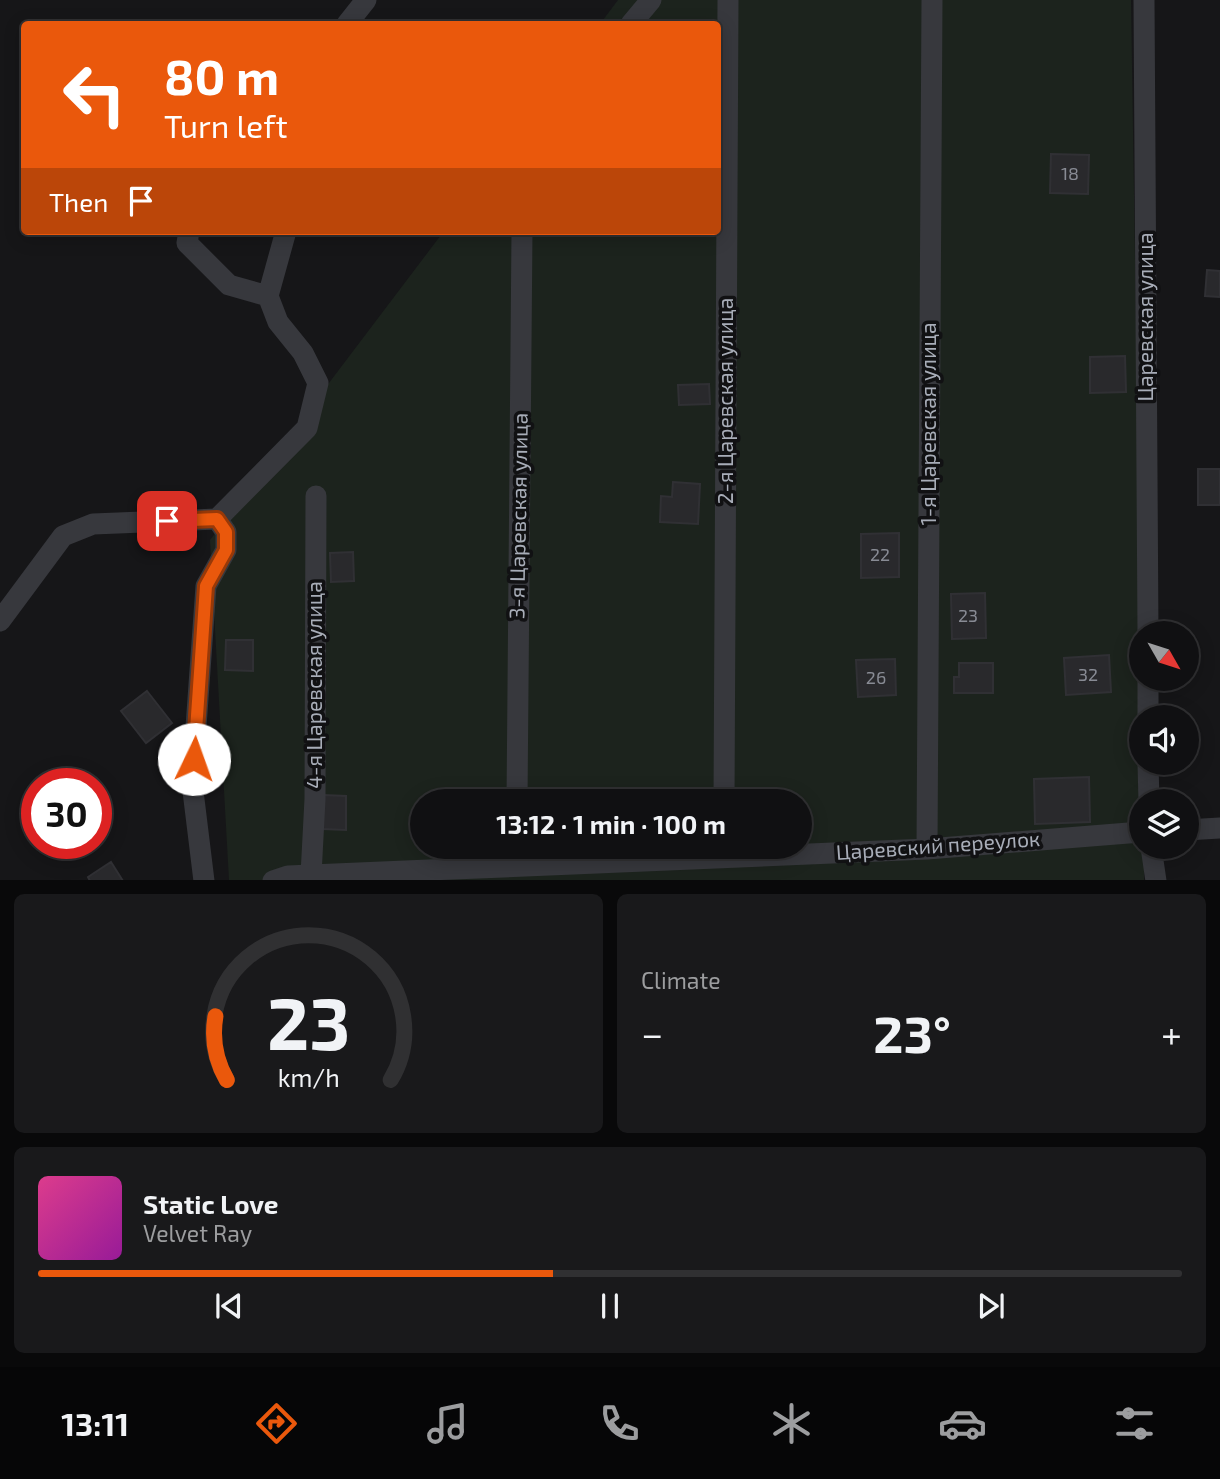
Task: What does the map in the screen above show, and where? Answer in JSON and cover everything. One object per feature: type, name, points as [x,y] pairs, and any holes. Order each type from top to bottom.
[{"type":"street","points":[[349,21],[366,0]]},
{"type":"street","points":[[634,21],[651,0]]},
{"type":"street","name":"2-я Царевская улица","points":[[724,789],[728,0]]},
{"type":"street","name":"1-я Царевская улица","points":[[927,849],[932,0]]},
{"type":"street","name":"Царевская улица","points":[[1144,0],[1148,621]]},
{"type":"street","points":[[189,235],[187,243],[229,285],[268,296]]},
{"type":"street","points":[[0,621],[63,536],[93,524],[217,519],[307,428],[318,383],[303,352],[278,322],[268,296],[285,235]]},
{"type":"street","name":"3-я Царевская улица","points":[[517,789],[522,235]]},
{"type":"street","name":"4-я Царевская улица","points":[[311,875],[315,799],[316,496]]},
{"type":"street","points":[[204,880],[192,783],[206,586],[226,550],[226,532],[217,519]]},
{"type":"street","points":[[1199,829],[1220,828]]},
{"type":"street","name":"Царевский переулок","points":[[812,851],[927,849],[1129,833]]},
{"type":"street","name":"Царевский переулок","points":[[273,880],[311,875],[454,875],[509,859]]},
{"type":"street","name":"Царевский переулок","points":[[538,859],[659,870],[699,859]]},
{"type":"street","points":[[1153,859],[1156,880]]},
{"type":"shaded area","points":[[618,0],[1131,0],[1141,621],[1129,621],[1129,691],[1142,691],[1142,705],[1129,705],[1129,775],[1142,775],[1141,789],[1129,789],[1129,859],[1144,859],[1144,880],[229,880],[210,540],[441,235],[721,235],[721,21],[602,21]]},
{"type":"building","points":[[1051,154],[1089,155],[1088,194],[1050,193]]},
{"type":"building","points":[[1207,270],[1220,271],[1220,297],[1205,296]]},
{"type":"building","points":[[1125,356],[1126,392],[1090,393],[1090,357]]},
{"type":"building","points":[[709,384],[710,404],[679,405],[678,385]]},
{"type":"building","points":[[1198,469],[1220,469],[1220,505],[1198,505]]},
{"type":"building","points":[[673,482],[700,484],[698,524],[660,522],[661,496],[672,497]]},
{"type":"building","points":[[899,533],[899,577],[861,578],[861,534]]},
{"type":"building","points":[[353,552],[354,581],[331,582],[330,553]]},
{"type":"building","points":[[985,593],[986,638],[952,639],[951,594]]},
{"type":"building","points":[[226,640],[253,640],[253,671],[225,670]]},
{"type":"building","points":[[1109,655],[1111,692],[1066,695],[1064,658]]},
{"type":"building","points":[[895,659],[896,695],[858,697],[856,660]]},
{"type":"building","points":[[959,663],[993,663],[993,693],[954,693],[954,677],[959,677]]},
{"type":"building","points":[[147,691],[172,723],[146,743],[121,711]]},
{"type":"building","points":[[1089,777],[1090,822],[1035,824],[1034,779]]},
{"type":"building","points":[[323,795],[346,796],[346,830],[323,829]]},
{"type":"building","points":[[111,862],[122,880],[90,880],[88,877]]},
{"type":"route","points":[[167,521],[217,519],[226,532],[226,550],[206,586],[194,759]]}]
